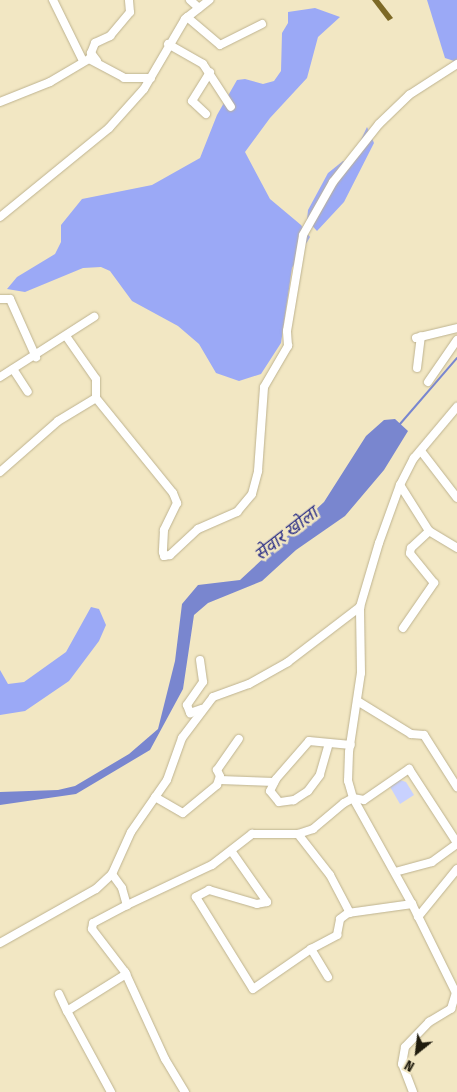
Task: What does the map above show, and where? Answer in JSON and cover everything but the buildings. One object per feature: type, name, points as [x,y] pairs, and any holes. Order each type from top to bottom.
[{"type":"street","points":[[53,0],[83,61]]},
{"type":"street","points":[[129,0],[130,12],[110,36],[95,44],[91,53],[97,61],[124,78],[151,78]]},
{"type":"street","points":[[190,0],[199,8]]},
{"type":"street","points":[[0,217],[109,128],[151,78],[168,44],[188,17],[209,0]]},
{"type":"street","points":[[188,17],[200,32],[222,45],[262,24]]},
{"type":"street","points":[[168,44],[210,72],[231,107]]},
{"type":"street","points":[[0,102],[50,82],[83,61],[97,61]]},
{"type":"street","points":[[66,336],[96,379],[96,398],[177,503],[164,530],[164,556],[183,547],[198,529],[244,507],[258,471],[264,387],[288,346],[287,330],[303,235],[333,182],[379,124],[409,95],[457,64]]},
{"type":"street","points":[[206,114],[192,101],[210,72]]},
{"type":"street","points":[[0,299],[10,299],[36,357]]},
{"type":"street","points":[[0,377],[36,357],[94,317]]},
{"type":"street","points":[[417,368],[419,337],[457,328]]},
{"type":"street","points":[[428,382],[457,340]]},
{"type":"street","points":[[13,369],[28,392]]},
{"type":"street","points":[[0,472],[58,421],[96,398]]},
{"type":"street","points":[[413,1092],[402,1064],[405,1047],[429,1022],[456,1004],[456,993],[412,904],[353,798],[348,781],[351,744],[359,702],[360,607],[400,485],[421,450],[457,407]]},
{"type":"street","points":[[421,450],[457,498]]},
{"type":"street","points":[[400,485],[428,531],[455,544]]},
{"type":"street","points":[[403,628],[434,583],[410,553],[428,531]]},
{"type":"street","points":[[0,943],[96,889],[112,874],[131,832],[166,780],[182,738],[203,708],[213,698],[249,684],[288,662],[360,607]]},
{"type":"street","points":[[200,660],[203,682],[188,701],[187,710],[191,713],[203,708]]},
{"type":"street","points":[[359,702],[411,734],[424,735],[457,787]]},
{"type":"street","points":[[220,780],[217,770],[239,739]]},
{"type":"street","points":[[328,743],[320,775],[308,791],[294,800],[279,802],[270,791],[274,782],[310,742],[351,744]]},
{"type":"street","points":[[185,1092],[165,1059],[126,974],[92,929],[93,922],[232,852],[252,834],[298,834],[313,829],[353,798],[364,800],[409,769],[457,843],[432,862],[395,872]]},
{"type":"street","points":[[155,797],[183,813],[220,780],[274,782]]},
{"type":"street","points":[[298,834],[330,875],[350,914]]},
{"type":"street","points":[[232,852],[267,902],[257,904],[209,890],[196,896],[254,990],[311,949],[336,935],[340,918],[350,914],[412,904]]},
{"type":"street","points":[[418,917],[457,869]]},
{"type":"street","points":[[112,874],[122,888],[127,905]]},
{"type":"street","points":[[311,949],[328,977]]},
{"type":"street","points":[[67,1011],[126,974]]},
{"type":"street","points":[[59,994],[111,1092]]},
{"type":"shaded area","points":[[427,0],[457,0],[457,62],[445,58]]},
{"type":"shaded area","points":[[315,8],[340,17],[318,37],[307,78],[270,118],[245,152],[270,199],[301,225],[310,237],[292,268],[281,343],[261,374],[239,381],[216,373],[199,344],[178,326],[132,301],[110,271],[101,267],[83,268],[25,292],[7,289],[17,277],[55,254],[61,242],[61,225],[82,199],[152,185],[200,158],[217,115],[237,80],[245,79],[263,84],[274,81],[281,71],[282,33],[288,23],[288,12]]},
{"type":"shaded area","points":[[367,127],[374,143],[344,202],[317,231],[307,220],[308,210],[328,173],[343,161],[350,163]]},
{"type":"shaded area","points":[[395,419],[408,431],[384,470],[345,516],[296,550],[262,581],[208,603],[194,615],[183,689],[150,750],[76,794],[0,805],[0,792],[58,790],[75,786],[129,754],[158,729],[175,661],[182,604],[198,585],[240,580],[324,502],[366,436],[384,420]]},
{"type":"shaded area","points":[[91,607],[99,609],[106,625],[99,641],[69,681],[25,711],[0,715],[0,670],[8,684],[24,682],[66,652]]},
{"type":"shaded area","points":[[400,780],[406,782],[414,795],[400,804],[389,785]]},
{"type":"waterway","name":"सेवार खोला","points":[[400,424],[457,358]]}]
